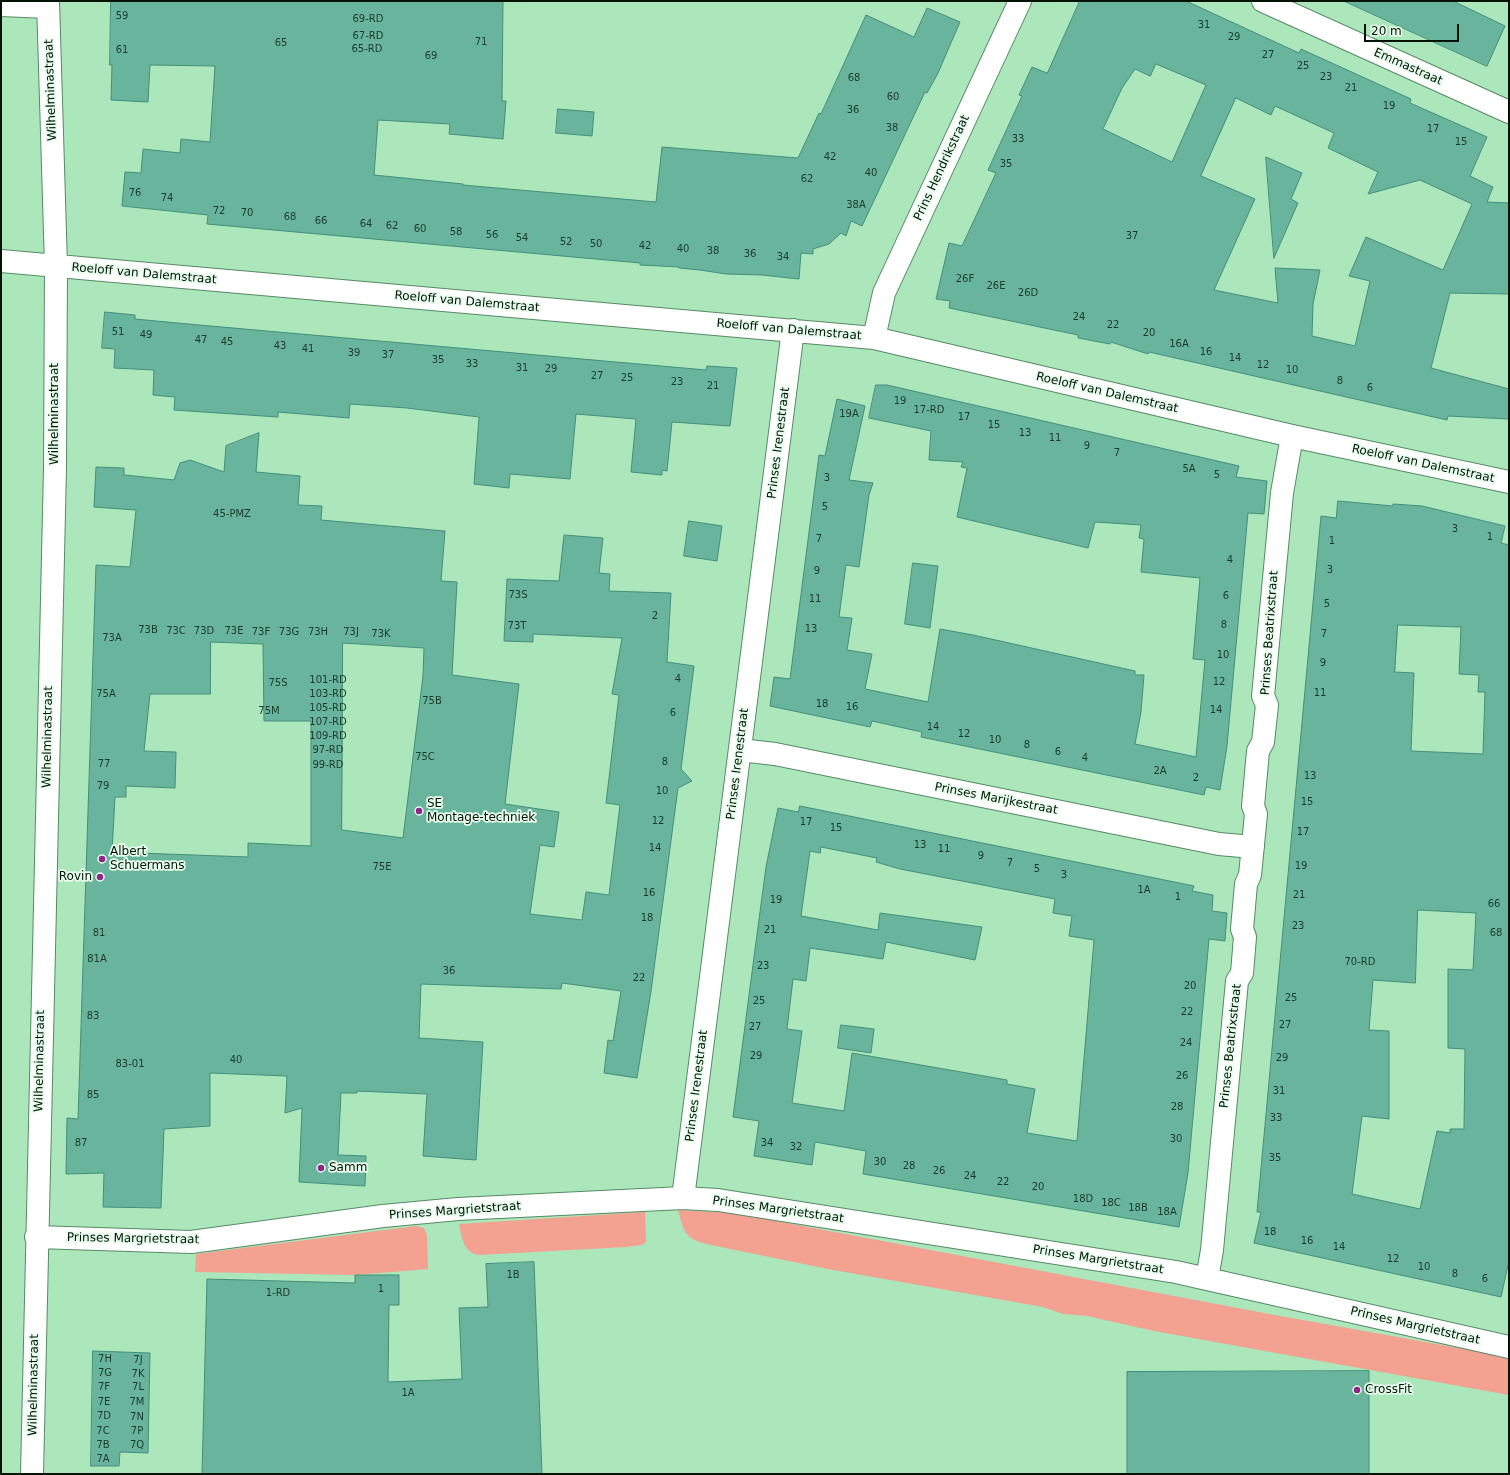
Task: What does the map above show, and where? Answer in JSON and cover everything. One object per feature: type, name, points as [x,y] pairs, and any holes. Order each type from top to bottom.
[{"type":"street","name":"Prins Hendrikstraat","points":[[874,338],[884,293],[1020,1]]},
{"type":"street","name":"Emmastraat","points":[[1263,1],[1509,112]]},
{"type":"street","points":[[1,5],[48,4]]},
{"type":"street","name":"Wilhelminastraat","points":[[32,1474],[36,1237],[55,468],[56,266],[48,4]]},
{"type":"street","name":"Roeloff van Dalemstraat","points":[[1,261],[874,338],[1292,436],[1509,482]]},
{"type":"street","name":"Prinses Irenestraat","points":[[683,1198],[793,330]]},
{"type":"street","name":"Prinses Beatrixstraat","points":[[1207,1279],[1212,1250],[1237,981],[1242,973],[1245,938],[1242,929],[1246,884],[1250,875],[1256,814],[1253,806],[1258,751],[1263,742],[1267,705],[1263,696],[1282,493],[1292,436]]},
{"type":"street","name":"Prinses Marijkestraat","points":[[740,750],[783,755],[1219,844],[1253,847]]},
{"type":"street","name":"Prinses Margrietstraat","points":[[36,1237],[191,1242],[383,1216],[458,1209],[683,1198],[718,1200],[1061,1253],[1207,1279],[1509,1347]]},
{"type":"shaded area","points":[[678,1210],[734,1213],[1275,1315],[1509,1357],[1509,1395],[1154,1331],[1087,1316],[1063,1314],[1043,1307],[828,1269],[706,1244],[693,1239],[686,1233]]},
{"type":"shaded area","points":[[645,1212],[646,1242],[642,1245],[626,1247],[478,1255],[469,1251],[466,1247],[462,1239],[459,1224]]},
{"type":"shaded area","points":[[416,1226],[424,1228],[427,1235],[428,1269],[354,1275],[195,1272],[196,1254]]},
{"type":"building","points":[[111,1],[503,1],[502,101],[506,101],[503,139],[449,134],[450,124],[378,120],[374,175],[463,185],[656,202],[662,147],[798,158],[819,113],[821,114],[866,15],[914,37],[927,8],[960,22],[938,73],[927,93],[925,92],[862,226],[851,221],[846,236],[841,233],[829,244],[813,249],[813,254],[801,253],[799,279],[762,275],[726,274],[679,267],[640,265],[640,263],[207,224],[208,215],[122,206],[125,172],[141,173],[143,149],[180,153],[181,139],[210,142],[215,66],[150,65],[148,102],[111,100]]},
{"type":"building","points":[[1080,1],[1186,1],[1299,53],[1301,49],[1411,99],[1410,103],[1487,137],[1470,176],[1493,187],[1487,202],[1509,203],[1509,294],[1450,293],[1431,368],[1509,389],[1509,419],[1448,416],[1447,420],[1149,352],[1148,354],[1111,342],[1110,344],[1078,338],[1078,335],[949,308],[950,301],[936,299],[949,243],[962,246],[996,173],[988,170],[1022,96],[1019,95],[1032,67],[1047,73]],"holes":[[[1156,64],[1206,85],[1172,162],[1103,129],[1122,88],[1135,69],[1150,76]],[[1236,98],[1271,115],[1275,106],[1334,133],[1328,148],[1378,172],[1368,194],[1420,180],[1472,204],[1443,270],[1366,237],[1349,276],[1370,281],[1355,346],[1312,336],[1313,304],[1320,270],[1275,268],[1278,303],[1214,290],[1255,199],[1201,176]]]},
{"type":"building","points":[[1344,1],[1453,1],[1505,26],[1487,66]]},
{"type":"building","points":[[558,109],[594,112],[592,136],[556,133]]},
{"type":"building","points":[[1266,157],[1302,173],[1291,199],[1298,203],[1274,258]]},
{"type":"building","points":[[105,312],[135,315],[135,319],[706,370],[707,366],[737,368],[730,426],[672,422],[667,471],[662,470],[662,475],[631,472],[636,419],[576,414],[570,479],[510,474],[509,488],[474,484],[479,417],[407,408],[350,404],[349,418],[278,412],[278,417],[174,410],[175,397],[153,395],[154,370],[114,368],[115,349],[102,348]]},
{"type":"building","points":[[876,385],[887,385],[1239,466],[1236,477],[1267,481],[1264,514],[1248,513],[1227,746],[1220,790],[1206,787],[1204,795],[921,737],[922,732],[872,721],[870,727],[770,706],[774,677],[790,679],[819,455],[825,456],[837,399],[865,406],[849,480],[873,483],[869,495],[859,567],[846,565],[839,617],[852,618],[847,650],[872,654],[865,689],[928,702],[940,629],[973,635],[1135,671],[1135,675],[1144,675],[1141,712],[1135,744],[1196,757],[1205,660],[1193,659],[1200,578],[1141,572],[1144,539],[1139,538],[1141,525],[1095,522],[1088,548],[957,517],[967,468],[961,467],[963,462],[929,460],[931,431],[869,418]]},
{"type":"building","points":[[259,433],[256,472],[300,476],[298,505],[322,506],[321,520],[445,531],[441,581],[457,582],[452,675],[519,684],[505,804],[559,812],[554,847],[540,845],[530,914],[582,920],[586,892],[609,895],[620,805],[606,803],[619,695],[612,694],[622,638],[533,634],[533,642],[504,641],[507,579],[559,581],[564,535],[603,538],[599,573],[610,574],[609,591],[671,593],[667,662],[694,666],[681,769],[692,781],[678,788],[651,991],[637,1078],[604,1073],[608,1040],[613,1041],[621,991],[562,983],[561,989],[421,984],[419,1038],[483,1042],[476,1160],[423,1156],[427,1094],[357,1091],[357,1093],[341,1093],[338,1155],[366,1156],[365,1186],[299,1182],[302,1108],[285,1113],[287,1076],[210,1073],[210,1126],[164,1129],[161,1208],[103,1207],[104,1173],[66,1174],[67,1118],[78,1119],[96,565],[130,567],[136,510],[94,507],[96,467],[124,468],[124,475],[174,480],[180,463],[190,460],[224,472],[226,446]],"holes":[[[211,642],[263,644],[264,721],[311,721],[311,846],[248,843],[248,857],[112,852],[115,797],[126,797],[126,786],[175,788],[176,752],[144,751],[150,694],[210,694]],[[343,643],[424,648],[423,676],[403,838],[342,830]]]},
{"type":"building","points":[[1338,501],[1393,506],[1393,504],[1422,506],[1505,526],[1501,543],[1509,545],[1509,1261],[1501,1297],[1254,1243],[1261,1212],[1257,1212],[1321,516],[1336,518]],"holes":[[[1398,625],[1461,627],[1459,674],[1479,675],[1478,692],[1485,692],[1483,754],[1411,751],[1414,673],[1395,672]],[[1418,910],[1476,913],[1473,970],[1448,969],[1448,1048],[1465,1049],[1464,1129],[1450,1129],[1450,1133],[1437,1131],[1420,1209],[1352,1194],[1362,1116],[1389,1119],[1389,1031],[1369,1030],[1373,980],[1415,983]]]},
{"type":"building","points":[[689,521],[722,526],[717,561],[684,556]]},
{"type":"building","points":[[913,563],[938,566],[930,628],[905,624]]},
{"type":"building","points":[[800,806],[1194,886],[1192,891],[1213,895],[1212,911],[1227,913],[1225,941],[1209,939],[1188,1173],[1179,1227],[863,1174],[866,1151],[815,1142],[812,1165],[754,1156],[759,1121],[733,1117],[766,867],[778,808],[798,812]],"holes":[[[821,847],[877,858],[876,862],[900,869],[1055,899],[1053,913],[1072,916],[1069,936],[1094,940],[1077,1141],[1027,1133],[1035,1089],[1007,1084],[1007,1080],[852,1053],[844,1111],[792,1103],[802,1031],[787,1029],[793,979],[806,981],[810,948],[883,959],[886,942],[975,960],[982,927],[880,913],[878,930],[801,916],[810,851],[820,853]]]},
{"type":"building","points":[[841,1025],[874,1029],[871,1053],[838,1048]]},
{"type":"building","points":[[534,1262],[542,1474],[202,1474],[207,1279],[355,1283],[355,1275],[399,1275],[399,1305],[389,1305],[388,1382],[462,1379],[459,1308],[488,1307],[486,1264]]},
{"type":"building","points":[[93,1351],[150,1353],[148,1453],[120,1452],[119,1466],[91,1466]]},
{"type":"building","points":[[1369,1371],[1369,1474],[1127,1474],[1127,1372]]},
{"type":"place","name":"SE Montage-techniek","points":[[419,811]]},
{"type":"place","name":"Albert Schuermans","points":[[102,859]]},
{"type":"place","name":"Rovin","points":[[100,877]]},
{"type":"place","name":"Samm","points":[[321,1168]]},
{"type":"place","name":"CrossFit","points":[[1357,1390]]}]
